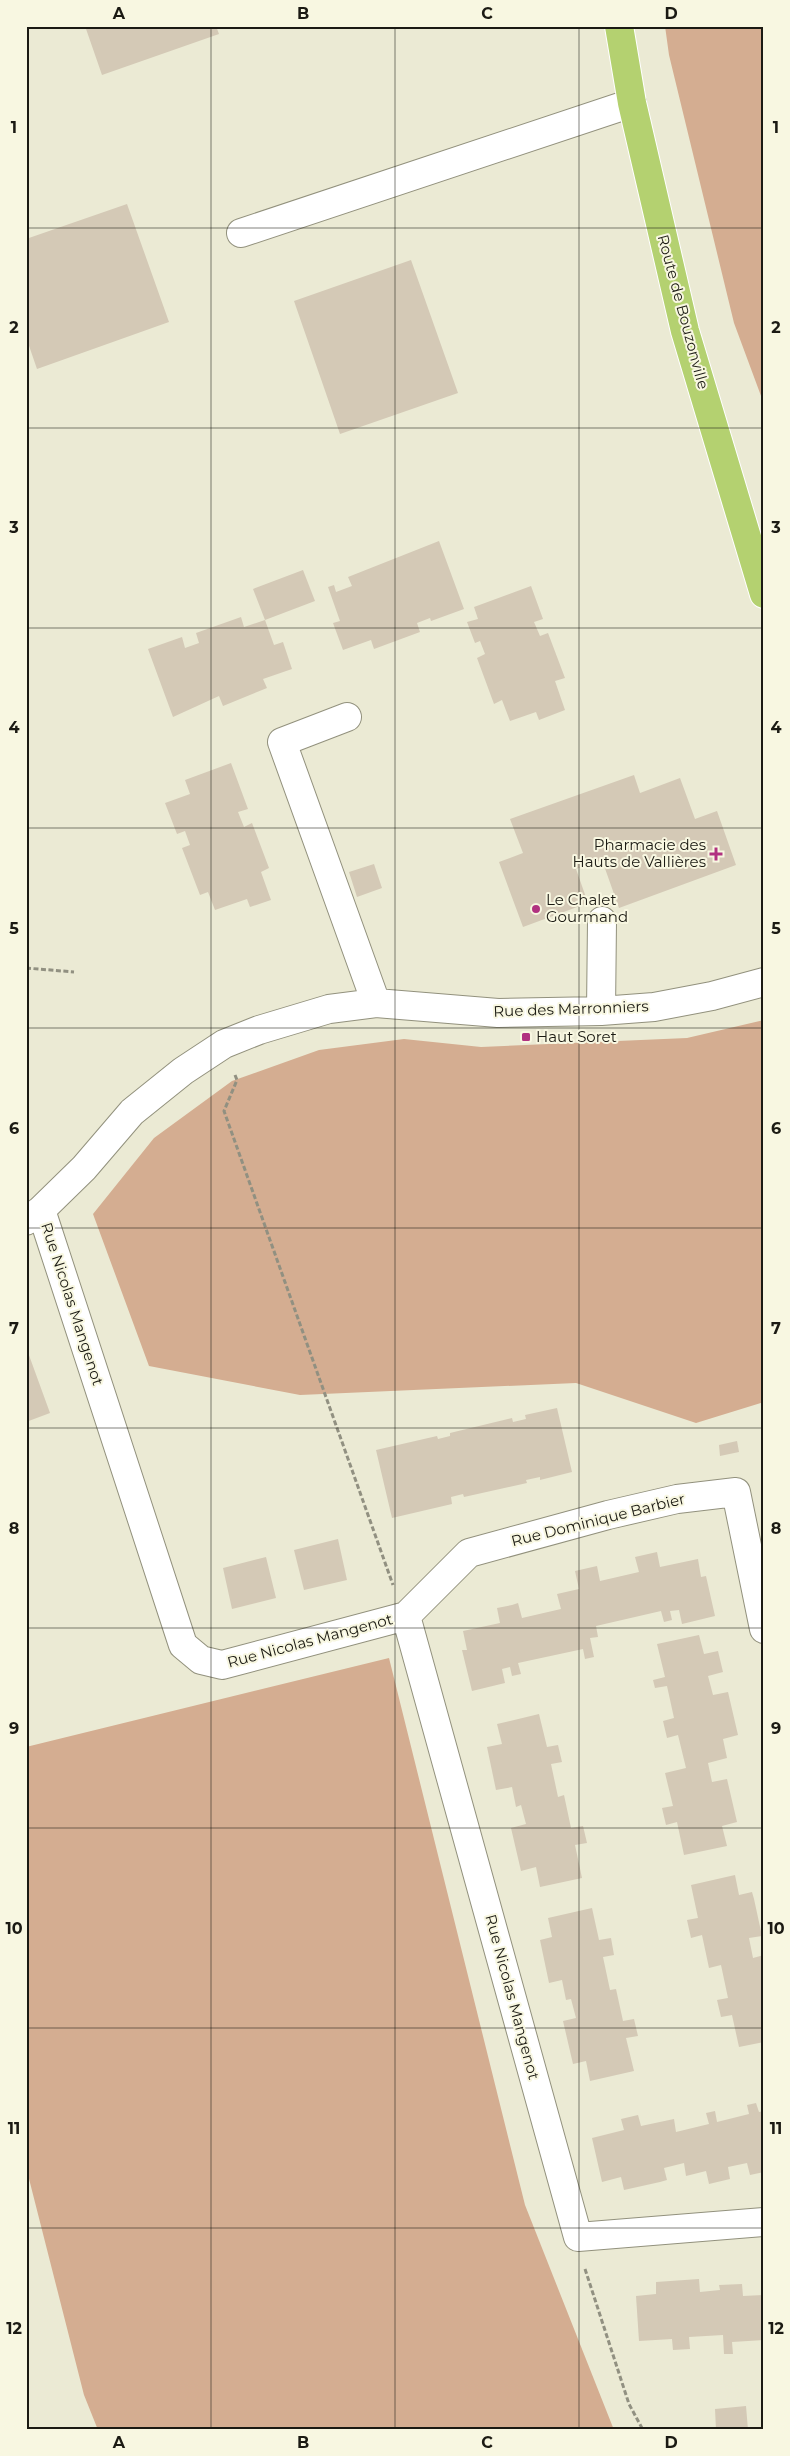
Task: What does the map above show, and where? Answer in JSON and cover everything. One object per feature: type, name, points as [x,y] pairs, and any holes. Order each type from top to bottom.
[{"type":"main road","name":"Route de Bouzonville","points":[[619,26],[632,103],[685,331],[764,594]]},
{"type":"street","points":[[241,233],[632,103]]},
{"type":"street","points":[[348,717],[282,742],[376,1003]]},
{"type":"street","points":[[601,1011],[602,921]]},
{"type":"street","name":"Rue des Marronniers","points":[[34,1215],[84,1168],[132,1112],[183,1071],[224,1044],[259,1030],[329,1009],[376,1003],[498,1013],[601,1011],[654,1007],[712,996],[764,982]]},
{"type":"street","name":"Rue Nicolas Mangenot","points":[[34,1215],[183,1645],[201,1660],[222,1665],[406,1616],[578,2237]]},
{"type":"street","name":"Rue Dominique Barbier","points":[[406,1616],[469,1553],[608,1515],[669,1501],[736,1492],[764,1629]]},
{"type":"street","points":[[578,2237],[764,2222]]},
{"type":"path","points":[[26,968],[74,972]]},
{"type":"path","points":[[224,1044],[237,1080],[224,1111],[387,1570],[406,1616]]},
{"type":"path","points":[[578,2237],[583,2262],[629,2404],[643,2430]]},
{"type":"shaded area","points":[[665,26],[764,26],[764,404],[734,323],[669,55]]},
{"type":"shaded area","points":[[764,1020],[764,1402],[696,1423],[576,1383],[300,1395],[149,1366],[93,1214],[154,1138],[232,1081],[319,1050],[404,1039],[481,1047],[687,1038]]},
{"type":"shaded area","points":[[389,1658],[525,2205],[614,2430],[98,2430],[84,2395],[26,2167],[26,1747]]},
{"type":"building","points":[[85,26],[216,26],[219,34],[102,75]]},
{"type":"building","points":[[127,204],[169,322],[37,369],[26,337],[26,239]]},
{"type":"building","points":[[411,260],[458,393],[340,434],[294,301]]},
{"type":"building","points":[[439,541],[464,609],[431,621],[430,618],[417,623],[420,632],[374,649],[371,640],[343,650],[333,623],[340,621],[328,587],[334,585],[336,592],[352,586],[348,577]]},
{"type":"building","points":[[303,570],[315,601],[265,620],[253,589]]},
{"type":"building","points":[[531,586],[543,619],[534,622],[540,636],[548,633],[565,678],[555,681],[565,710],[539,720],[536,712],[510,721],[502,700],[494,704],[477,658],[485,654],[480,641],[475,643],[467,622],[478,619],[474,607]]},
{"type":"building","points":[[241,617],[244,627],[265,620],[274,645],[283,642],[292,669],[263,679],[267,688],[223,706],[219,696],[173,717],[148,649],[182,637],[185,648],[199,643],[196,633]]},
{"type":"building","points":[[231,763],[248,809],[238,812],[244,827],[252,823],[269,868],[261,872],[271,900],[250,907],[247,899],[215,910],[208,892],[200,895],[182,848],[190,845],[185,831],[177,834],[165,803],[190,794],[185,780]]},
{"type":"building","points":[[634,775],[640,793],[680,778],[695,819],[717,811],[736,865],[619,908],[602,860],[576,869],[588,903],[523,927],[499,862],[523,853],[510,819]]},
{"type":"building","points":[[374,864],[382,888],[357,897],[349,872]]},
{"type":"building","points":[[26,1347],[50,1413],[26,1422]]},
{"type":"building","points":[[557,1408],[572,1472],[540,1480],[540,1477],[526,1480],[527,1483],[464,1497],[463,1494],[451,1497],[452,1504],[392,1518],[376,1450],[437,1436],[438,1439],[450,1436],[450,1433],[512,1418],[513,1422],[526,1419],[525,1415]]},
{"type":"building","points":[[737,1441],[739,1452],[720,1456],[719,1445]]},
{"type":"building","points":[[338,1539],[347,1580],[304,1590],[294,1550]]},
{"type":"building","points":[[657,1552],[660,1567],[698,1559],[701,1577],[706,1576],[715,1616],[682,1624],[679,1610],[670,1611],[672,1620],[664,1622],[661,1611],[596,1626],[598,1637],[590,1638],[594,1657],[585,1659],[583,1649],[518,1663],[521,1674],[512,1676],[510,1667],[502,1669],[505,1683],[472,1691],[462,1650],[467,1650],[463,1631],[500,1623],[497,1608],[518,1603],[522,1618],[561,1609],[557,1594],[579,1589],[575,1571],[597,1566],[600,1581],[639,1572],[635,1557]]},
{"type":"building","points":[[266,1557],[276,1598],[232,1609],[223,1568]]},
{"type":"building","points":[[699,1635],[704,1654],[718,1651],[723,1672],[708,1676],[713,1695],[728,1692],[738,1735],[723,1739],[727,1758],[708,1763],[712,1782],[727,1779],[737,1822],[722,1826],[727,1846],[684,1855],[677,1822],[666,1825],[662,1808],[673,1806],[665,1773],[686,1768],[678,1735],[667,1738],[663,1721],[674,1718],[667,1686],[655,1688],[653,1680],[665,1677],[657,1644]]},
{"type":"building","points":[[539,1714],[547,1747],[558,1745],[562,1762],[551,1764],[558,1797],[564,1795],[571,1828],[583,1826],[587,1843],[575,1845],[582,1878],[540,1887],[536,1867],[521,1871],[511,1828],[526,1824],[521,1805],[516,1807],[512,1787],[496,1790],[487,1747],[502,1744],[497,1724]]},
{"type":"building","points":[[735,1875],[739,1895],[752,1892],[754,1899],[762,1936],[749,1938],[753,1958],[764,1955],[764,2042],[739,2047],[732,2015],[721,2017],[717,2000],[728,1998],[721,1965],[709,1968],[702,1935],[691,1938],[687,1920],[698,1918],[691,1885]]},
{"type":"building","points":[[592,1908],[599,1940],[611,1938],[614,1955],[603,1957],[610,1990],[616,1989],[623,2021],[634,2019],[638,2036],[626,2038],[634,2071],[590,2081],[586,2061],[573,2064],[563,2021],[576,2018],[571,1999],[566,2000],[562,1980],[549,1983],[540,1940],[552,1937],[548,1918]]},
{"type":"building","points":[[756,2103],[759,2112],[764,2111],[764,2172],[750,2175],[747,2163],[728,2167],[730,2179],[709,2184],[706,2171],[686,2176],[684,2163],[664,2168],[667,2180],[660,2182],[624,2190],[621,2177],[602,2182],[592,2138],[624,2130],[621,2119],[638,2115],[641,2126],[674,2119],[676,2132],[709,2124],[706,2113],[715,2111],[717,2122],[749,2114],[747,2105]]},
{"type":"building","points":[[699,2279],[700,2292],[720,2290],[719,2285],[742,2284],[743,2296],[763,2295],[764,2340],[732,2342],[733,2354],[724,2354],[723,2335],[689,2337],[690,2349],[673,2350],[672,2339],[639,2341],[636,2296],[656,2294],[656,2282]]},
{"type":"building","points":[[746,2406],[748,2430],[716,2430],[715,2409]]},
{"type":"place","name":"Pharmacie des Hauts de Vallières","points":[[716,854]]},
{"type":"place","name":"Le Chalet Gourmand","points":[[536,909]]},
{"type":"place","name":"Haut Soret","points":[[526,1037]]}]
